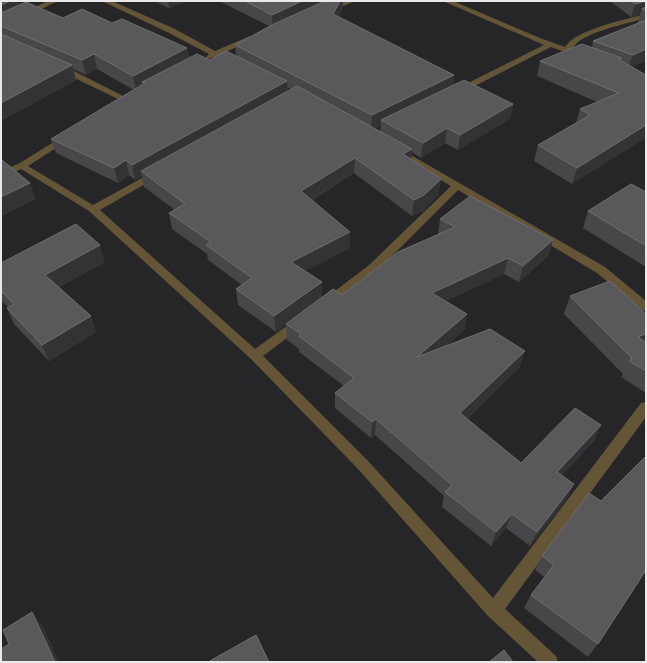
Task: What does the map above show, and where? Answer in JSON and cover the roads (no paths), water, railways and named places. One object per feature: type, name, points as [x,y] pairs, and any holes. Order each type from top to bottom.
[{"type":"street","points":[[1,26],[54,1]]},
{"type":"street","points":[[106,1],[172,31],[243,68]]},
{"type":"street","points":[[318,13],[351,1]]},
{"type":"street","points":[[447,1],[550,45],[589,58]]},
{"type":"street","points":[[567,51],[572,42],[586,34],[646,16]]},
{"type":"street","points":[[202,61],[229,47],[262,36]]},
{"type":"street","points":[[454,93],[550,45]]},
{"type":"street","points":[[54,65],[130,98],[107,112]]},
{"type":"street","points":[[1,175],[21,166],[74,133]]},
{"type":"street","points":[[389,146],[600,270],[646,306]]},
{"type":"street","points":[[21,166],[31,170],[93,209],[256,356],[364,466],[494,610],[550,662]]},
{"type":"street","points":[[93,209],[164,169]]},
{"type":"street","points":[[256,356],[372,269],[457,185]]},
{"type":"street","points":[[494,610],[646,407]]}]
